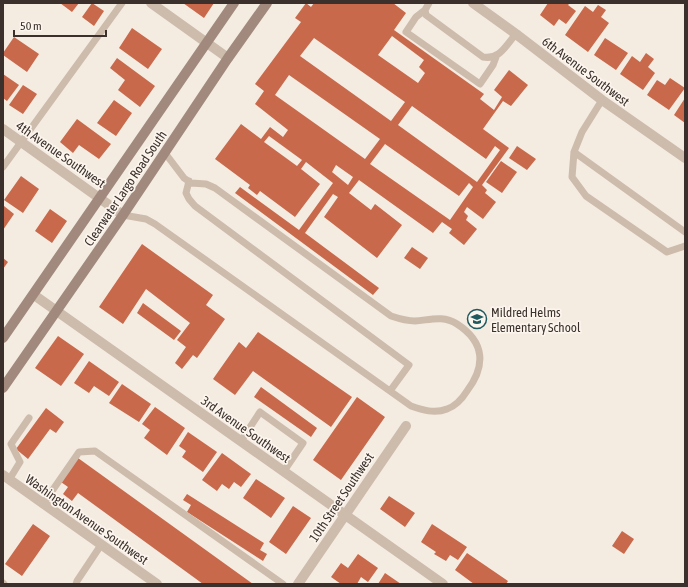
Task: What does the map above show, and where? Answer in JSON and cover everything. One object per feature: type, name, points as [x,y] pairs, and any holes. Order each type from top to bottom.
[{"type":"main road","name":"Clearwater Largo Road South","points":[[3,338],[234,3]]},
{"type":"main road","name":"Clearwater Largo Road South","points":[[3,388],[267,3]]},
{"type":"street","points":[[151,3],[228,58]]},
{"type":"street","name":"6th Avenue Southwest","points":[[473,3],[602,100],[685,158]]},
{"type":"street","name":"4th Avenue Southwest","points":[[3,129],[123,215]]},
{"type":"street","name":"3rd Avenue Southwest","points":[[34,295],[443,584]]},
{"type":"street","name":"10th Street Southwest","points":[[298,584],[406,426]]},
{"type":"street","name":"Washington Avenue Southwest","points":[[6,478],[157,584]]},
{"type":"lane","points":[[3,167],[122,3]]},
{"type":"lane","points":[[429,3],[425,10],[416,17],[406,32],[480,84],[493,65],[496,57],[516,34]]},
{"type":"lane","points":[[425,10],[426,15],[431,20],[483,57],[490,59],[496,57]]},
{"type":"lane","points":[[602,100],[582,132],[574,152],[572,177],[586,196],[667,252],[685,246]]},
{"type":"lane","points":[[574,152],[685,232]]},
{"type":"lane","points":[[123,215],[146,219],[155,224],[411,406],[421,410],[446,410],[456,404],[476,377],[480,370],[478,345],[470,334],[456,323],[442,318],[404,321],[391,316],[216,188],[206,184],[189,181],[184,178],[164,153]]},
{"type":"lane","points":[[189,181],[186,193],[195,206],[409,365],[390,392]]},
{"type":"lane","points":[[241,441],[260,412],[304,443],[284,471]]},
{"type":"lane","points":[[6,478],[20,462],[11,444],[29,418]]},
{"type":"lane","points":[[43,504],[79,452],[95,451],[283,584]]},
{"type":"lane","points":[[76,584],[101,545]]},
{"type":"building","points":[[60,3],[79,3],[72,12]]},
{"type":"building","points":[[92,3],[104,11],[94,26],[82,17]]},
{"type":"building","points":[[183,3],[214,3],[204,18]]},
{"type":"building","points":[[306,3],[311,7],[314,3],[393,3],[406,13],[394,30],[484,94],[480,99],[494,110],[502,97],[494,90],[509,70],[528,85],[511,106],[503,101],[483,129],[509,148],[482,185],[487,190],[485,193],[496,202],[483,219],[467,207],[464,212],[468,216],[466,220],[477,229],[464,245],[449,233],[452,229],[442,222],[433,233],[359,180],[349,193],[371,210],[375,204],[402,225],[377,258],[324,217],[338,197],[333,194],[305,233],[379,288],[373,295],[235,193],[240,187],[299,230],[333,183],[306,162],[301,169],[320,184],[295,217],[260,191],[257,195],[248,188],[250,185],[215,159],[241,124],[261,139],[270,127],[283,137],[288,130],[255,104],[264,91],[255,84],[301,22],[295,18]],"holes":[[[392,36],[424,60],[419,67],[425,73],[418,83],[378,55]],[[314,38],[405,102],[391,121],[300,56]],[[289,75],[380,139],[365,159],[275,95]],[[412,106],[486,159],[495,146],[500,150],[477,182],[398,125]],[[269,136],[302,160],[297,166],[264,142]],[[385,144],[459,196],[469,183],[473,187],[450,220],[370,164]],[[336,165],[353,177],[348,185],[332,172]]]},
{"type":"building","points":[[548,3],[570,3],[568,5],[576,11],[566,24],[559,19],[554,26],[540,15]]},
{"type":"building","points":[[598,5],[606,10],[601,17],[609,23],[588,52],[565,35],[585,6],[593,12]]},
{"type":"building","points":[[132,28],[162,49],[148,69],[119,48]]},
{"type":"building","points":[[14,37],[39,54],[27,72],[3,55]]},
{"type":"building","points":[[605,38],[628,53],[616,70],[594,55]]},
{"type":"building","points":[[646,53],[654,59],[648,67],[655,73],[643,90],[620,74],[632,56],[640,62]]},
{"type":"building","points":[[117,58],[155,86],[140,107],[118,90],[125,80],[110,68]]},
{"type":"building","points":[[3,74],[19,85],[7,101],[3,98]]},
{"type":"building","points":[[670,78],[685,88],[669,110],[647,95],[657,80],[665,85]]},
{"type":"building","points":[[23,85],[37,94],[23,114],[9,105]]},
{"type":"building","points":[[685,98],[685,123],[674,115]]},
{"type":"building","points":[[114,100],[132,113],[116,136],[97,123]]},
{"type":"building","points":[[77,119],[111,144],[99,159],[79,145],[73,153],[60,142]]},
{"type":"building","points":[[517,146],[536,159],[527,170],[509,158]]},
{"type":"building","points":[[501,161],[517,172],[502,193],[486,182]]},
{"type":"building","points":[[21,176],[39,189],[23,213],[4,200]]},
{"type":"building","points":[[4,206],[14,214],[3,230],[3,207]]},
{"type":"building","points":[[50,209],[67,221],[52,243],[35,231]]},
{"type":"building","points":[[142,244],[213,295],[206,305],[225,319],[197,358],[193,355],[182,369],[175,363],[186,347],[177,340],[190,323],[146,289],[123,324],[99,307]]},
{"type":"building","points":[[412,247],[428,258],[420,269],[404,258]]},
{"type":"building","points":[[3,258],[8,262],[3,269]]},
{"type":"building","points":[[143,303],[181,331],[174,340],[137,313]]},
{"type":"building","points":[[258,332],[352,397],[331,427],[253,371],[235,395],[213,379],[239,342],[246,348]]},
{"type":"building","points":[[58,336],[84,354],[61,386],[35,368]]},
{"type":"building","points":[[89,361],[119,382],[109,396],[94,386],[89,393],[74,383]]},
{"type":"building","points":[[122,384],[151,404],[139,422],[109,403]]},
{"type":"building","points":[[261,387],[317,428],[311,437],[254,397]]},
{"type":"building","points":[[357,397],[385,417],[341,480],[313,460]]},
{"type":"building","points":[[155,407],[185,428],[167,455],[144,438],[150,430],[142,424]]},
{"type":"building","points":[[46,408],[64,422],[56,433],[50,429],[28,459],[16,449]]},
{"type":"building","points":[[188,432],[217,452],[203,472],[182,457],[186,451],[179,446]]},
{"type":"building","points":[[222,453],[251,474],[241,487],[234,482],[229,489],[222,484],[217,491],[202,480]]},
{"type":"building","points":[[78,458],[253,584],[203,584],[78,493],[72,501],[63,494],[68,487],[61,482]]},
{"type":"building","points":[[256,479],[285,498],[271,518],[243,498]]},
{"type":"building","points":[[187,494],[264,543],[260,550],[267,554],[263,561],[187,512],[191,505],[183,500]]},
{"type":"building","points":[[389,496],[415,513],[405,527],[380,509]]},
{"type":"building","points":[[293,506],[311,518],[286,554],[269,542]]},
{"type":"building","points":[[33,524],[50,536],[22,576],[5,564]]},
{"type":"building","points":[[432,524],[467,547],[458,560],[450,555],[446,561],[434,554],[436,552],[421,542]]},
{"type":"building","points":[[622,531],[634,539],[624,554],[612,546]]},
{"type":"building","points":[[467,553],[508,581],[506,584],[474,584],[455,570]]},
{"type":"building","points":[[358,554],[378,568],[368,582],[361,577],[357,584],[341,584],[331,577],[341,563],[348,568]]},
{"type":"building","points":[[385,573],[401,584],[378,584]]},
{"type":"place","name":"Mildred Helms Elementary School","points":[[477,319]]}]
